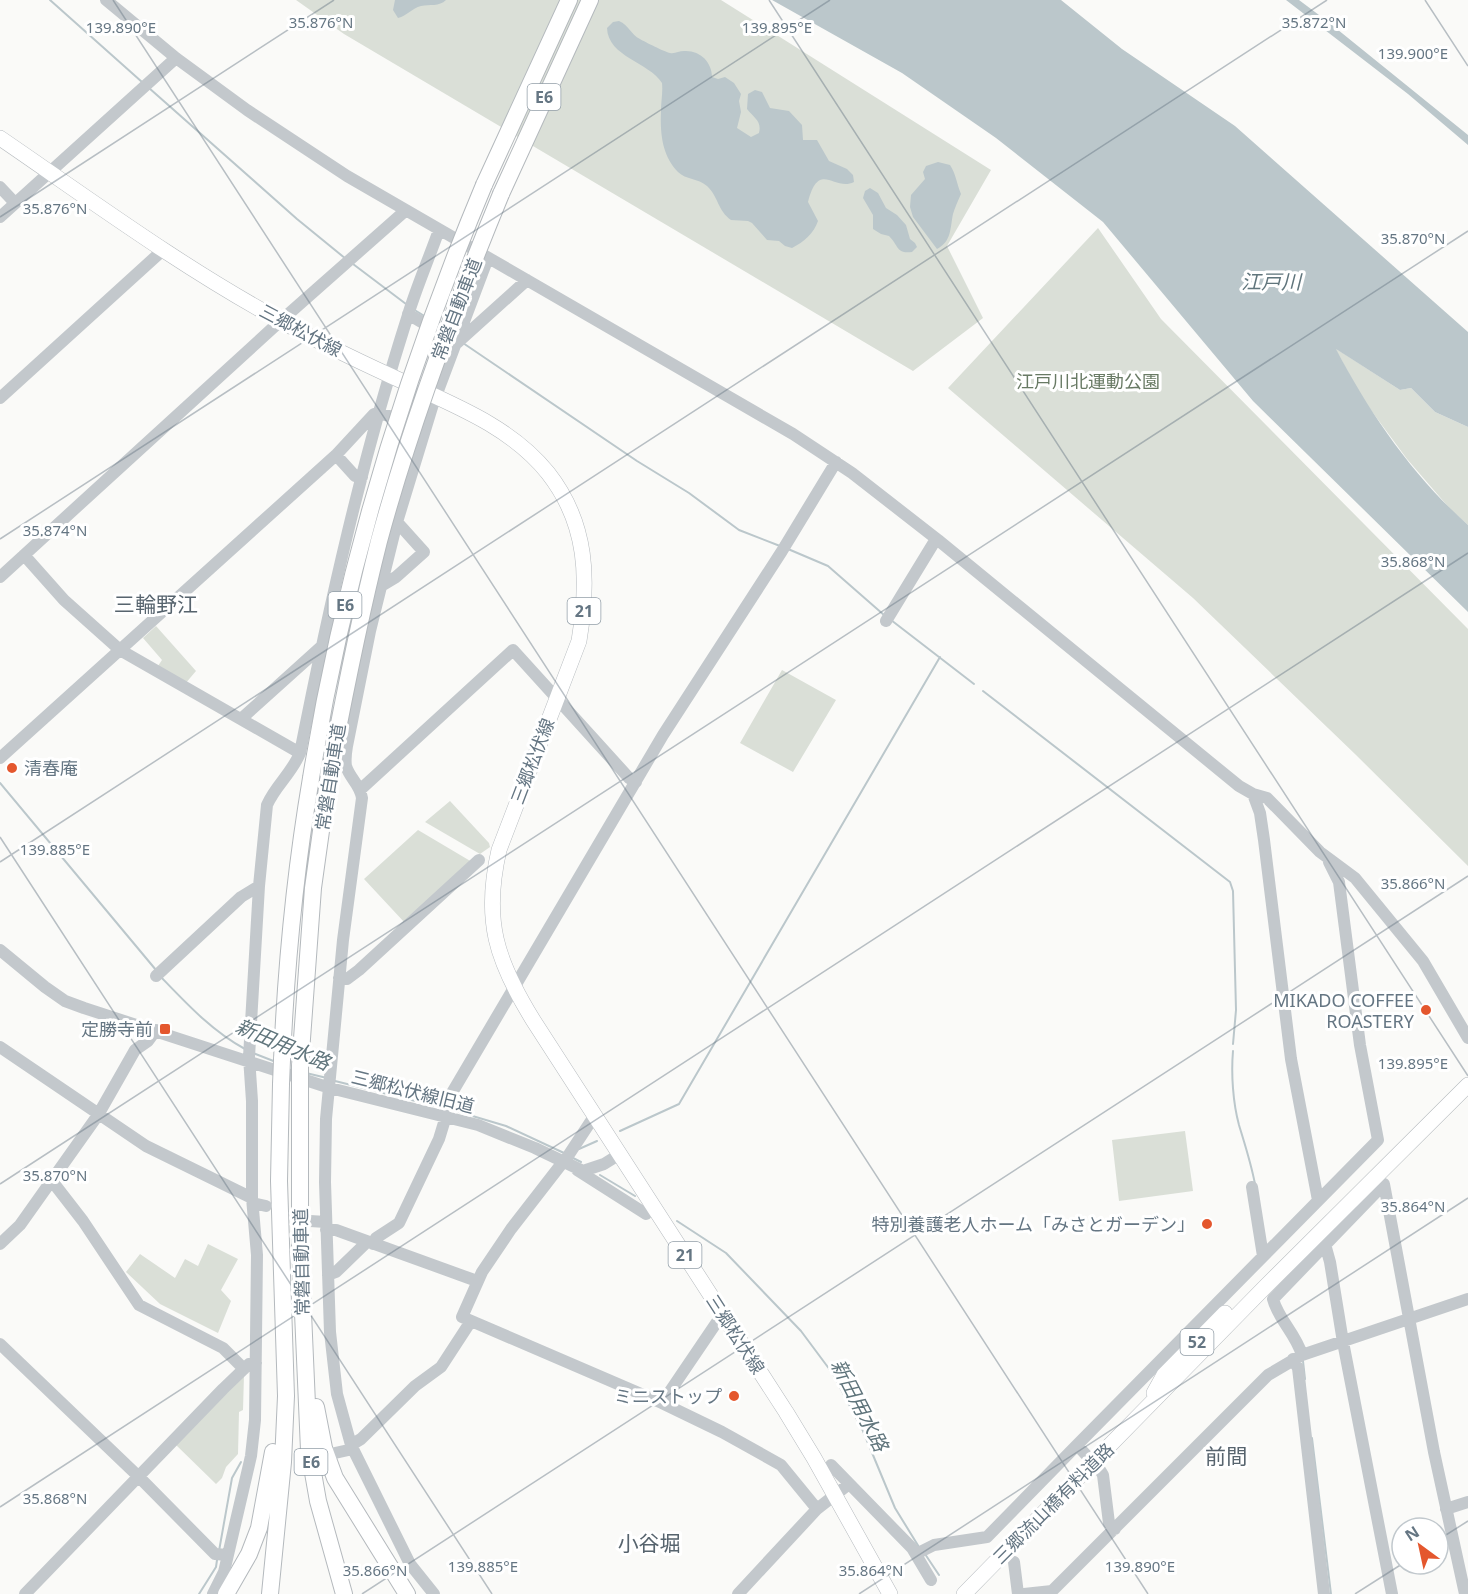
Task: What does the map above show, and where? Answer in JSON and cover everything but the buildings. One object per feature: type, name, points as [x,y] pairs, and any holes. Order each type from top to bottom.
[{"type":"highway","name":"常磐自動車道","points":[[270,1594],[282,1472],[286,1396],[279,1181],[285,992],[296,887],[325,698],[362,535],[426,334],[457,250],[569,0]]},
{"type":"highway","name":"常磐自動車道","points":[[344,1594],[312,1474],[300,1244],[300,1066],[314,888],[328,781],[363,609],[380,540],[416,419],[443,340],[501,194],[590,0]]},
{"type":"highway","points":[[226,1594],[243,1566],[257,1535],[272,1463],[277,1398],[273,1268],[281,1243]]},
{"type":"highway","points":[[303,1326],[320,1434],[329,1461],[344,1494],[407,1594]]},
{"type":"main road","name":"三郷松伏線","points":[[0,138],[163,250],[281,321],[493,426],[531,454],[549,474],[571,512],[584,554],[585,607],[579,641],[510,817],[494,869],[491,895],[494,935],[500,956],[514,990],[814,1458],[890,1594]]},
{"type":"main road","name":"三郷流山橋有料道路","points":[[964,1594],[1265,1287],[1468,1085]]},
{"type":"street","points":[[106,0],[176,58],[287,138],[405,211],[786,430],[836,462],[938,540],[1239,786],[1266,798],[1320,852],[1337,874],[1360,1045],[1378,1140],[987,1537],[927,1547],[916,1554]]},
{"type":"street","points":[[0,217],[176,58]]},
{"type":"street","points":[[0,187],[15,203]]},
{"type":"street","points":[[0,577],[405,211]]},
{"type":"street","points":[[213,1594],[224,1572],[251,1456],[255,1420],[259,1203],[250,1055],[259,886],[267,805],[271,795],[295,766],[301,750],[321,646],[378,412],[410,309],[439,230]]},
{"type":"street","points":[[0,398],[163,250]]},
{"type":"street","points":[[434,1594],[410,1564],[352,1447],[337,1394],[328,1275],[326,1128],[339,978],[361,809],[361,789],[345,764],[346,755],[366,651],[398,518],[435,396],[459,340],[488,258]]},
{"type":"street","points":[[459,340],[528,280]]},
{"type":"street","points":[[410,309],[459,340]]},
{"type":"street","points":[[378,412],[425,427]]},
{"type":"street","points":[[0,758],[336,455],[378,412]]},
{"type":"street","points":[[336,455],[355,476],[362,477]]},
{"type":"street","points":[[328,1275],[336,1272],[376,1238],[399,1223],[439,1139],[445,1112],[514,990],[704,669],[782,551],[836,462]]},
{"type":"street","points":[[356,501],[398,518],[424,552],[396,577],[381,586]]},
{"type":"street","points":[[886,621],[933,544],[938,540]]},
{"type":"street","points":[[24,555],[64,600],[120,650],[241,719],[301,750],[346,755]]},
{"type":"street","points":[[241,719],[321,646],[366,651]]},
{"type":"street","points":[[361,789],[513,650],[629,778],[636,782]]},
{"type":"street","points":[[1253,794],[1260,813],[1266,851],[1291,1059],[1318,1200]]},
{"type":"street","points":[[1320,852],[1355,878],[1409,943],[1434,979],[1468,1038]]},
{"type":"street","points":[[339,978],[347,979],[359,970],[480,860]]},
{"type":"street","points":[[159,973],[241,897],[259,886]]},
{"type":"street","name":"三郷松伏線旧道","points":[[0,950],[45,987],[65,1000],[156,1030],[445,1112],[510,1137],[567,1164],[646,1214]]},
{"type":"street","points":[[0,1244],[20,1225],[98,1115],[135,1050],[148,1041],[156,1030]]},
{"type":"street","points":[[0,1047],[98,1115],[160,1154],[259,1203]]},
{"type":"street","points":[[595,1115],[572,1151],[567,1164],[511,1229],[477,1281],[462,1317],[722,1431],[781,1465],[817,1509]]},
{"type":"street","points":[[567,1164],[583,1171],[590,1170],[620,1154]]},
{"type":"street","points":[[52,1181],[83,1221],[139,1305],[223,1348],[244,1369]]},
{"type":"street","points":[[1324,1594],[1298,1368],[1298,1342],[1275,1308],[1273,1299],[1384,1184],[1434,1452],[1465,1594]]},
{"type":"street","points":[[1252,1187],[1263,1256]]},
{"type":"street","points":[[310,1221],[477,1281]]},
{"type":"street","points":[[1325,1244],[1392,1594]]},
{"type":"street","points":[[1024,1594],[1050,1592],[1268,1375],[1298,1357],[1468,1299]]},
{"type":"street","points":[[662,1403],[723,1313]]},
{"type":"street","points":[[335,1453],[352,1447],[415,1386],[441,1367],[471,1321]]},
{"type":"street","points":[[0,1344],[138,1476],[215,1554],[228,1555]]},
{"type":"street","points":[[25,1594],[249,1364],[256,1363]]},
{"type":"street","points":[[1077,1445],[1103,1475],[1109,1523],[1115,1529]]},
{"type":"street","points":[[251,1456],[266,1458]]},
{"type":"street","points":[[831,1465],[916,1554],[931,1580]]},
{"type":"street","points":[[738,1594],[817,1509],[849,1484]]},
{"type":"street","points":[[1446,1509],[1468,1502]]},
{"type":"street","points":[[1014,1562],[1018,1594]]},
{"type":"green space","points":[[296,0],[721,0],[991,170],[947,246],[983,318],[913,371],[344,34]]},
{"type":"green space","name":"江戸川北運動公園","points":[[1098,228],[1161,319],[1468,629],[1468,866],[1193,598],[948,388]]},
{"type":"green space","points":[[1335,348],[1400,390],[1411,388],[1435,412],[1468,427],[1468,525],[1451,510],[1407,459],[1362,398]]},
{"type":"green space","points":[[156,626],[196,671],[185,684],[158,666],[162,660],[143,638]]},
{"type":"green space","points":[[782,670],[836,700],[793,772],[740,743]]},
{"type":"green space","points":[[450,801],[489,843],[490,847],[480,854],[425,822]]},
{"type":"green space","points":[[418,830],[472,862],[405,923],[364,879]]},
{"type":"green space","points":[[1185,1131],[1193,1191],[1119,1201],[1112,1140]]},
{"type":"green space","points":[[208,1244],[238,1259],[221,1290],[231,1301],[218,1333],[160,1304],[126,1272],[140,1254],[175,1278],[185,1259],[198,1266]]},
{"type":"green space","points":[[244,1375],[243,1410],[239,1412],[238,1454],[226,1467],[222,1478],[216,1484],[175,1444]]},
{"type":"water","points":[[395,0],[446,0],[418,7],[398,18],[393,10]]},
{"type":"water","name":"江戸川","points":[[772,0],[1061,0],[1122,49],[1235,126],[1468,332],[1468,427],[1435,412],[1411,388],[1400,390],[1336,349],[1363,397],[1394,443],[1429,486],[1468,525],[1468,612],[1253,401],[1103,222],[996,138],[902,73]]},
{"type":"water","points":[[1286,0],[1299,0],[1327,21],[1468,135],[1468,145],[1408,94]]},
{"type":"water","points":[[619,21],[637,37],[664,51],[672,53],[690,51],[700,55],[710,66],[712,77],[718,79],[725,77],[734,83],[741,94],[739,101],[741,112],[737,128],[751,137],[759,133],[760,129],[755,117],[747,109],[748,94],[755,90],[762,92],[770,108],[789,111],[802,125],[803,140],[817,140],[829,161],[847,169],[853,175],[854,182],[847,184],[822,179],[817,182],[808,202],[818,221],[804,240],[792,248],[779,241],[767,240],[752,223],[731,220],[723,212],[707,186],[678,172],[668,159],[662,136],[662,83],[656,76],[614,46],[607,28],[613,22]]},
{"type":"water","points":[[938,162],[950,165],[961,194],[953,214],[948,238],[937,249],[913,217],[910,207],[911,195],[925,179],[923,172],[926,166]]},
{"type":"water","points":[[870,188],[878,193],[886,208],[906,225],[910,239],[917,247],[912,252],[903,252],[889,236],[873,229],[873,215],[863,198],[865,191]]},
{"type":"waterway","points":[[50,0],[142,82]]},
{"type":"waterway","points":[[149,88],[297,219],[346,259]]},
{"type":"waterway","points":[[353,264],[406,304]]},
{"type":"waterway","points":[[413,309],[426,317]]},
{"type":"waterway","points":[[463,343],[637,461],[689,493],[739,530],[780,546]]},
{"type":"waterway","points":[[788,549],[828,566],[884,615]]},
{"type":"waterway","points":[[891,620],[974,684]]},
{"type":"waterway","points":[[620,1131],[679,1104],[940,657]]},
{"type":"waterway","points":[[983,691],[1230,882],[1233,891],[1236,1010],[1233,1044]]},
{"type":"waterway","name":"新田用水路","points":[[0,783],[156,970]]},
{"type":"waterway","name":"新田用水路","points":[[161,977],[190,1007],[245,1049]]},
{"type":"waterway","points":[[1233,1051],[1232,1079],[1235,1107],[1255,1184]]},
{"type":"waterway","name":"新田用水路","points":[[253,1053],[276,1062]]},
{"type":"waterway","name":"新田用水路","points":[[306,1073],[327,1078]]},
{"type":"waterway","name":"新田用水路","points":[[335,1081],[440,1107]]},
{"type":"waterway","name":"新田用水路","points":[[449,1109],[506,1126],[564,1153]]},
{"type":"waterway","points":[[579,1149],[597,1141]]},
{"type":"waterway","name":"新田用水路","points":[[571,1157],[581,1162]]},
{"type":"waterway","name":"新田用水路","points":[[600,1175],[635,1196]]},
{"type":"waterway","name":"新田用水路","points":[[677,1221],[726,1253],[801,1331],[833,1374],[863,1431],[895,1508],[919,1547]]},
{"type":"waterway","points":[[1303,1361],[1305,1379]]},
{"type":"waterway","points":[[1312,1438],[1331,1594]]},
{"type":"waterway","points":[[219,1551],[232,1478],[241,1462]]},
{"type":"waterway","name":"新田用水路","points":[[925,1554],[939,1575]]},
{"type":"waterway","points":[[199,1594],[216,1567],[217,1560]]},
{"type":"tunnel","points":[[277,1457],[316,1454]]},
{"type":"place","name":"清春庵","points":[[12,768]]},
{"type":"place","name":"MIKADO COFFEE ROASTERY","points":[[1426,1010]]},
{"type":"place","name":"定勝寺前","points":[[165,1029]]},
{"type":"place","name":"特別養護老人ホーム「みさとガーデン」","points":[[1207,1224]]},
{"type":"place","name":"ミニストップ","points":[[734,1396]]},
{"type":"district","name":"三輪野江","points":[[156,604]]},
{"type":"district","name":"前間","points":[[1226,1456]]},
{"type":"district","name":"小谷堀","points":[[649,1543]]}]
